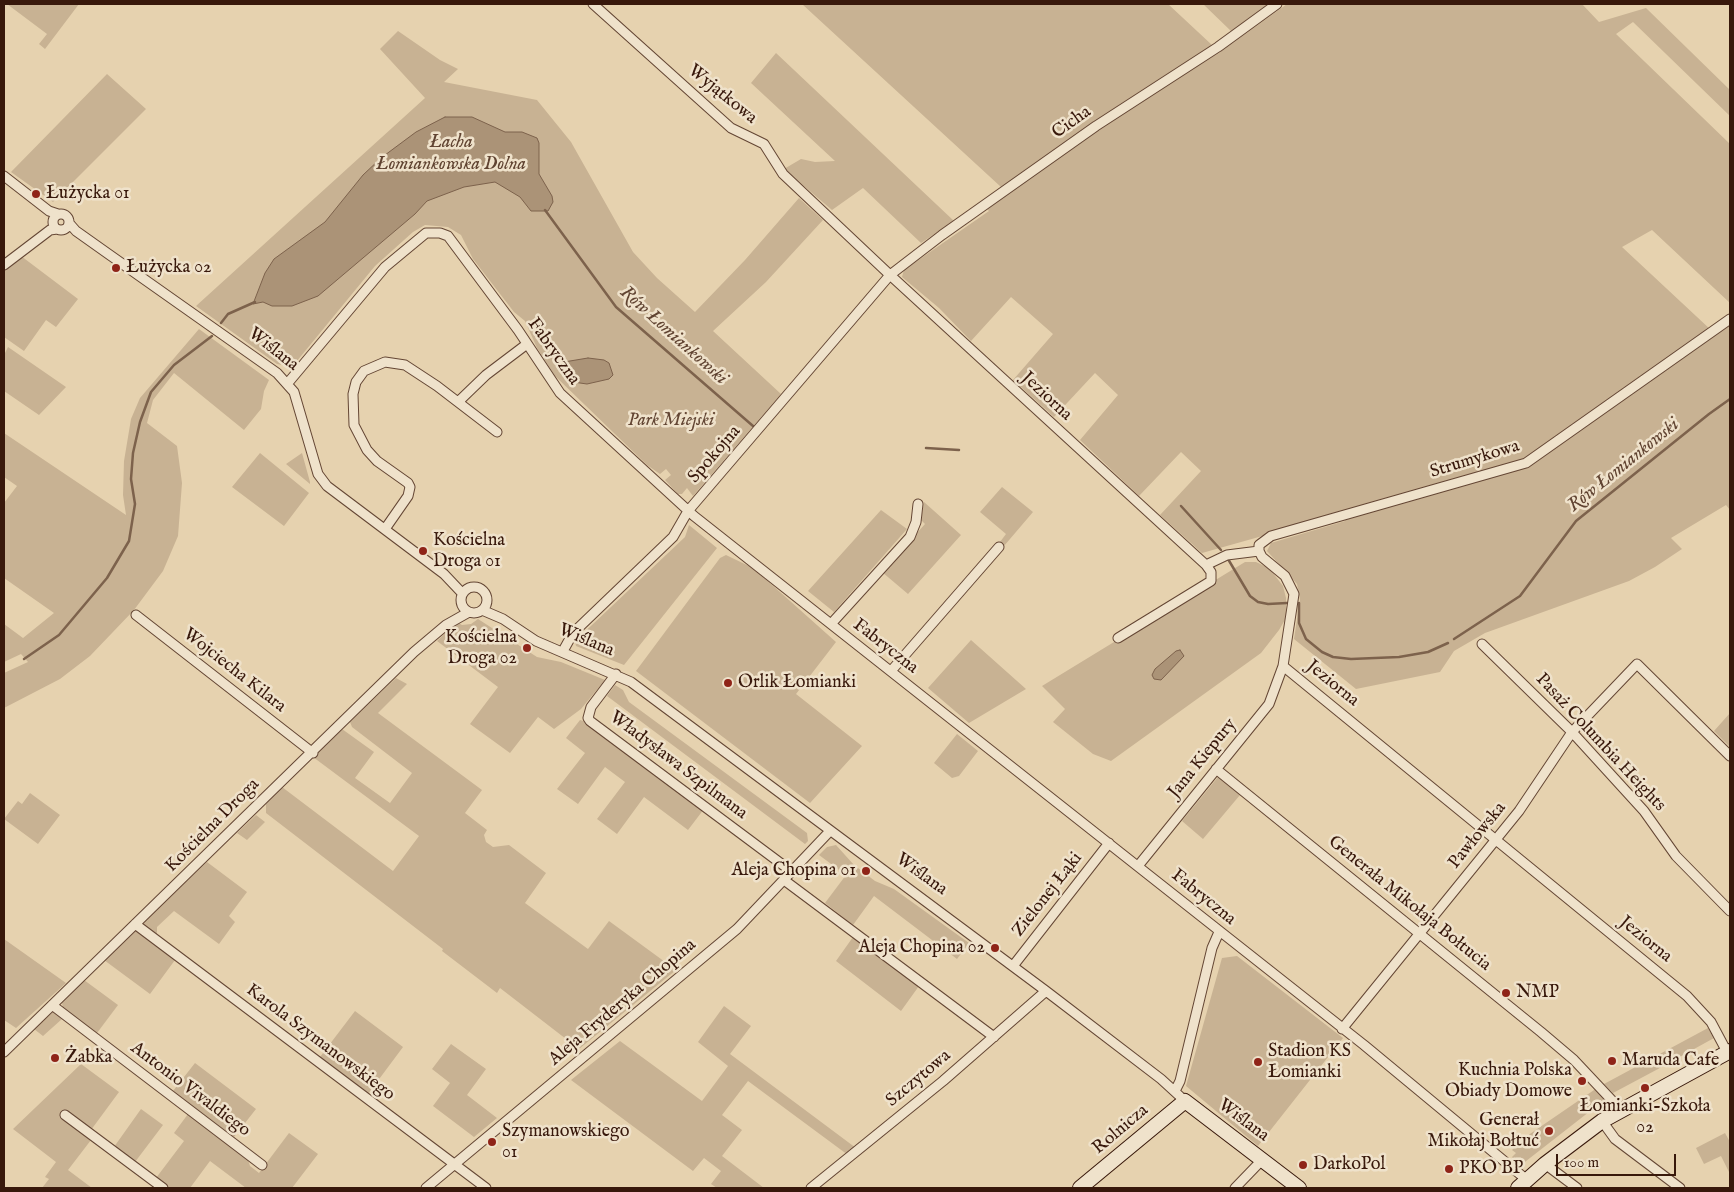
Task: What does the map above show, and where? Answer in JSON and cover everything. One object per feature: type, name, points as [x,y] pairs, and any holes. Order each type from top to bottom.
[{"type":"street","name":"Wyjątkowa","points":[[593,4],[731,128],[764,144],[783,174],[890,276]]},
{"type":"street","name":"Cicha","points":[[890,276],[942,235],[1102,122],[1218,47],[1277,4]]},
{"type":"street","name":"Wiślana","points":[[4,176],[57,222],[76,231],[277,373],[296,398],[318,474],[327,486],[444,574],[464,594]]},
{"type":"street","points":[[4,265],[57,222]]},
{"type":"street","name":"Fabryczna","points":[[287,384],[380,273],[420,237],[431,232],[440,232],[448,236],[527,344],[560,393],[688,511],[1342,1029],[1522,1184]]},
{"type":"street","name":"Spokojna","points":[[563,651],[573,632],[673,537],[688,511],[890,276]]},
{"type":"street","name":"Jeziorna","points":[[890,276],[1206,565]]},
{"type":"street","name":"Strumykowa","points":[[1259,551],[1260,545],[1272,536],[1526,464],[1730,320]]},
{"type":"street","points":[[458,402],[486,375],[527,344]]},
{"type":"street","points":[[385,529],[408,496],[410,487],[408,483],[377,460],[360,437],[354,425],[352,408],[356,382],[364,371],[374,365],[395,362],[412,369],[497,432]]},
{"type":"street","points":[[830,624],[910,536],[916,522],[918,504]]},
{"type":"street","points":[[891,671],[999,548]]},
{"type":"street","name":"Jeziorna","points":[[1259,551],[1262,556],[1285,576],[1294,594],[1283,666],[1687,996],[1709,1018],[1729,1051]]},
{"type":"street","points":[[1118,638],[1211,581],[1212,572],[1206,565],[1227,555],[1259,551]]},
{"type":"street","points":[[470,612],[464,594],[474,586],[483,590],[484,606]]},
{"type":"street","name":"Kościelna Droga","points":[[446,625],[464,594]]},
{"type":"street","name":"Wiślana","points":[[484,606],[536,641],[616,674],[630,682],[1013,966],[1299,1188]]},
{"type":"street","name":"Kościelna Droga","points":[[4,1052],[313,753],[414,652],[446,625],[484,606]]},
{"type":"street","name":"Wojciecha Kilara","points":[[136,615],[313,753]]},
{"type":"street","name":"Pasaż Columbia Heights","points":[[1482,644],[1572,732],[1644,811],[1676,856],[1730,912]]},
{"type":"street","name":"Pawłowska","points":[[1342,1029],[1497,840],[1519,811],[1572,732],[1637,664],[1730,756]]},
{"type":"street","name":"Jana Kiepury","points":[[1138,866],[1269,704],[1283,666]]},
{"type":"street","name":"Władysława Szpilmana","points":[[616,674],[592,707],[588,718],[590,721],[791,871]]},
{"type":"street","name":"Generała Mikołaja Bołtucia","points":[[1216,768],[1541,1032],[1598,1084],[1621,1110]]},
{"type":"street","name":"Aleja Fryderyka Chopina","points":[[426,1188],[737,929],[830,831]]},
{"type":"street","name":"Zielonej Łąki","points":[[1013,966],[1109,843]]},
{"type":"street","points":[[784,880],[994,1037]]},
{"type":"street","name":"Karola Szymanowskiego","points":[[135,924],[486,1188]]},
{"type":"street","points":[[1180,1096],[1180,1081],[1212,948],[1219,932]]},
{"type":"street","name":"Szczytowa","points":[[811,1188],[994,1037],[1046,991]]},
{"type":"street","name":"Antonio Vivaldiego","points":[[52,1005],[262,1164]]},
{"type":"street","points":[[1522,1184],[1545,1164],[1602,1122],[1729,1051]]},
{"type":"street","name":"Rolnicza","points":[[1080,1188],[1180,1096]]},
{"type":"street","points":[[65,1115],[163,1188]]},
{"type":"street","points":[[1602,1122],[1615,1139],[1680,1188]]},
{"type":"street","points":[[1235,1188],[1262,1160]]},
{"type":"street","points":[[1545,1164],[1577,1188]]},
{"type":"green space","points":[[7,4],[79,4],[45,49],[39,44],[47,34]]},
{"type":"green space","points":[[802,4],[1168,4],[1212,45],[1096,120],[1075,138],[1001,187]]},
{"type":"green space","points":[[1203,4],[1272,4],[1232,32]]},
{"type":"green space","points":[[1287,4],[1582,4],[1599,22],[1646,8],[1730,90],[1730,116],[1633,22],[1616,34],[1730,144],[1730,303],[1652,230],[1622,247],[1711,330],[1525,462],[1202,553],[1160,515],[1201,471],[1181,452],[1139,496],[1080,440],[1118,395],[1095,373],[1054,417],[1013,380],[1053,334],[1011,297],[971,341],[939,308],[902,277],[904,270],[989,211],[986,208],[1006,193],[1163,86],[1219,53]]},
{"type":"green space","name":"Park Miejski","points":[[398,31],[440,60],[458,69],[444,82],[537,100],[571,142],[633,252],[657,278],[695,312],[745,260],[799,198],[823,220],[766,282],[713,331],[781,394],[693,496],[687,488],[682,494],[678,494],[665,480],[671,475],[666,469],[660,474],[647,465],[555,376],[537,348],[525,321],[514,312],[473,259],[461,235],[448,227],[425,225],[413,232],[375,266],[292,367],[277,364],[196,306],[425,98],[380,49]]},
{"type":"green space","points":[[776,53],[954,221],[921,243],[863,188],[832,210],[784,169],[801,159],[815,162],[835,161],[751,83]]},
{"type":"green space","points":[[107,74],[146,109],[53,202],[11,172]]},
{"type":"green space","points":[[21,256],[78,299],[56,327],[46,320],[24,351],[4,337],[4,269]]},
{"type":"green space","points":[[1730,323],[1730,510],[1726,505],[1671,538],[1682,549],[1629,581],[1485,633],[1454,651],[1440,672],[1356,689],[1294,639],[1300,600],[1297,584],[1267,551],[1271,543],[1345,521],[1343,518],[1527,466]]},
{"type":"green space","points":[[199,329],[269,380],[264,391],[261,409],[244,430],[174,373],[153,400],[147,423],[177,446],[182,483],[178,536],[163,571],[134,610],[90,656],[60,679],[4,708],[4,673],[28,662],[21,654],[4,662],[4,624],[23,638],[54,613],[4,578],[4,503],[17,486],[4,477],[4,433],[126,515],[123,495],[124,461],[131,419],[140,398]]},
{"type":"green space","points":[[8,347],[66,387],[39,415],[4,391],[4,355]]},
{"type":"green space","points":[[260,453],[309,493],[284,526],[232,487]]},
{"type":"green space","points":[[302,453],[310,482],[310,484],[286,464]]},
{"type":"green space","points":[[1002,487],[1033,512],[1004,546],[1000,542],[1006,534],[980,512]]},
{"type":"green space","points":[[924,502],[961,535],[908,594],[882,572],[925,524],[921,520]]},
{"type":"green space","points":[[881,510],[907,529],[834,612],[808,591]]},
{"type":"green space","points":[[689,525],[717,548],[624,665],[576,646],[575,641],[685,537]]},
{"type":"green space","name":"Orlik Łomianki","points":[[726,555],[753,568],[836,642],[796,694],[862,746],[810,803],[636,671],[720,558]]},
{"type":"green space","points":[[1245,562],[1256,562],[1269,568],[1283,586],[1286,598],[1286,618],[1261,653],[1111,761],[1093,754],[1053,722],[1065,709],[1042,686]]},
{"type":"green space","points":[[478,619],[537,657],[561,662],[605,680],[581,709],[554,729],[538,717],[510,753],[470,724],[498,687],[437,641],[457,622],[462,625],[471,624]]},
{"type":"green space","points":[[971,640],[1026,689],[969,723],[928,688]]},
{"type":"green space","points":[[396,678],[407,684],[378,713],[482,790],[465,813],[487,830],[484,835],[486,842],[493,847],[509,845],[546,873],[525,903],[588,949],[609,921],[676,970],[579,1049],[500,988],[497,993],[442,951],[443,949],[266,813],[266,804],[282,787],[393,871],[419,836],[313,757],[342,729],[374,752],[355,778],[390,803],[412,773],[352,727],[350,722]]},
{"type":"green space","points":[[615,685],[623,690],[629,702],[807,833],[808,841],[805,844],[607,696]]},
{"type":"green space","points":[[1730,713],[1730,747],[1714,731]]},
{"type":"green space","points":[[580,720],[587,722],[704,809],[688,830],[644,797],[617,834],[597,819],[625,782],[605,767],[578,804],[557,789],[585,753],[566,738]]},
{"type":"green space","points":[[957,734],[978,751],[959,776],[952,778],[934,763]]},
{"type":"green space","points":[[1218,777],[1240,795],[1203,839],[1182,821]]},
{"type":"green space","points":[[30,793],[60,815],[38,844],[4,819],[18,801],[22,804]]},
{"type":"green space","points":[[256,815],[265,822],[247,840],[237,833]]},
{"type":"green space","points":[[836,845],[854,865],[875,881],[894,889],[969,943],[957,959],[874,896],[853,925],[825,903],[846,875],[819,855],[827,847]]},
{"type":"green space","points":[[207,862],[247,892],[229,916],[235,922],[219,944],[174,911],[157,927],[157,935],[142,923]]},
{"type":"green space","points":[[135,930],[175,960],[150,994],[104,960]]},
{"type":"green space","points":[[853,937],[919,986],[901,1011],[836,961]]},
{"type":"green space","points":[[4,939],[66,983],[16,1028],[4,1020]]},
{"type":"green space","name":"Stadion KS Łomianki","points":[[1237,956],[1343,1038],[1258,1146],[1186,1086],[1222,958]]},
{"type":"green space","points":[[84,980],[118,1005],[97,1033],[63,1008],[62,1003]]},
{"type":"green space","points":[[724,1006],[751,1026],[730,1054],[856,1148],[848,1155],[748,1081],[722,1115],[742,1130],[722,1156],[764,1188],[717,1188],[711,1184],[721,1171],[704,1158],[693,1171],[571,1080],[620,1041],[702,1101],[728,1066],[698,1042]]},
{"type":"green space","points":[[355,1011],[403,1047],[368,1094],[320,1057]]},
{"type":"green space","points":[[53,1012],[62,1019],[43,1036],[34,1029]]},
{"type":"green space","points":[[1708,1028],[1714,1038],[1658,1069],[1613,1093],[1604,1084]]},
{"type":"green space","points":[[451,1044],[486,1069],[467,1095],[497,1118],[474,1137],[433,1106],[450,1083],[432,1069]]},
{"type":"green space","points":[[195,1063],[256,1109],[234,1137],[173,1091]]},
{"type":"green space","points":[[81,1064],[119,1092],[91,1130],[68,1111],[61,1113],[62,1118],[91,1140],[68,1170],[92,1188],[42,1188],[49,1179],[45,1177],[56,1162],[13,1129]]},
{"type":"green space","points":[[1597,1088],[1606,1097],[1603,1101],[1521,1165],[1512,1157],[1516,1153],[1512,1150],[1524,1138]]},
{"type":"green space","points":[[141,1109],[163,1125],[135,1162],[114,1147]]},
{"type":"green space","points":[[188,1114],[248,1160],[250,1166],[259,1173],[289,1133],[318,1154],[292,1188],[246,1188],[210,1161],[190,1188],[169,1188],[156,1178],[184,1141],[174,1133]]},
{"type":"green space","points":[[1725,1133],[1730,1142],[1730,1174],[1721,1156],[1704,1164],[1696,1148]]},
{"type":"water","name":"Łacha Łomiankowska Dolna","points":[[445,117],[472,117],[505,132],[522,132],[537,138],[539,143],[539,174],[552,196],[553,202],[548,211],[531,211],[520,197],[495,182],[464,187],[427,201],[415,214],[318,296],[292,306],[272,306],[263,302],[253,304],[265,273],[274,259],[325,222],[363,175],[381,158],[416,132]]},
{"type":"water","points":[[588,358],[604,360],[609,363],[613,375],[609,379],[587,384],[573,382],[563,375],[561,366],[564,362]]},
{"type":"water","points":[[1180,650],[1184,656],[1161,680],[1154,679],[1152,675],[1155,669],[1176,651]]},
{"type":"waterway","name":"Rów Łomiankowski","points":[[545,210],[616,307],[753,426]]},
{"type":"waterway","name":"Rów Łomiankowski","points":[[221,323],[228,314],[255,302]]},
{"type":"waterway","name":"Rów Łomiankowski","points":[[24,659],[59,635],[107,578],[129,541],[135,504],[131,479],[133,453],[140,422],[151,392],[174,365],[212,336]]},
{"type":"waterway","name":"Rów Łomiankowski","points":[[1454,639],[1520,596],[1576,521],[1730,399]]},
{"type":"waterway","name":"Rów Łomiankowski","points":[[926,448],[959,450]]},
{"type":"waterway","points":[[1181,506],[1221,550]]},
{"type":"waterway","name":"Rów Łomiankowski","points":[[1228,559],[1250,596],[1258,602],[1268,604],[1287,603]]},
{"type":"waterway","name":"Rów Łomiankowski","points":[[1299,603],[1299,623],[1306,639],[1322,652],[1333,657],[1351,659],[1399,657],[1428,652],[1448,643]]},
{"type":"place","name":"Łużycka 01","points":[[36,194]]},
{"type":"place","name":"Łużycka 02","points":[[116,268]]},
{"type":"place","name":"Kościelna Droga 01","points":[[423,551]]},
{"type":"place","name":"Kościelna Droga 02","points":[[527,648]]},
{"type":"place","name":"Orlik Łomianki","points":[[728,683]]},
{"type":"place","name":"Aleja Chopina 01","points":[[866,871]]},
{"type":"place","name":"Aleja Chopina 02","points":[[995,948]]},
{"type":"place","name":"NMP","points":[[1506,993]]},
{"type":"place","name":"Żabka","points":[[55,1058]]},
{"type":"place","name":"Maruda Cafe","points":[[1612,1061]]},
{"type":"place","name":"Stadion KS Łomianki","points":[[1258,1062]]},
{"type":"place","name":"Kuchnia Polska Obiady Domowe","points":[[1582,1081]]},
{"type":"place","name":"Łomianki-Szkoła 02","points":[[1645,1088]]},
{"type":"place","name":"Generał Mikołaj Bołtuć","points":[[1549,1131]]},
{"type":"place","name":"Szymanowskiego 01","points":[[492,1142]]},
{"type":"place","name":"DarkoPol","points":[[1303,1165]]},
{"type":"place","name":"PKO BP","points":[[1449,1169]]}]
